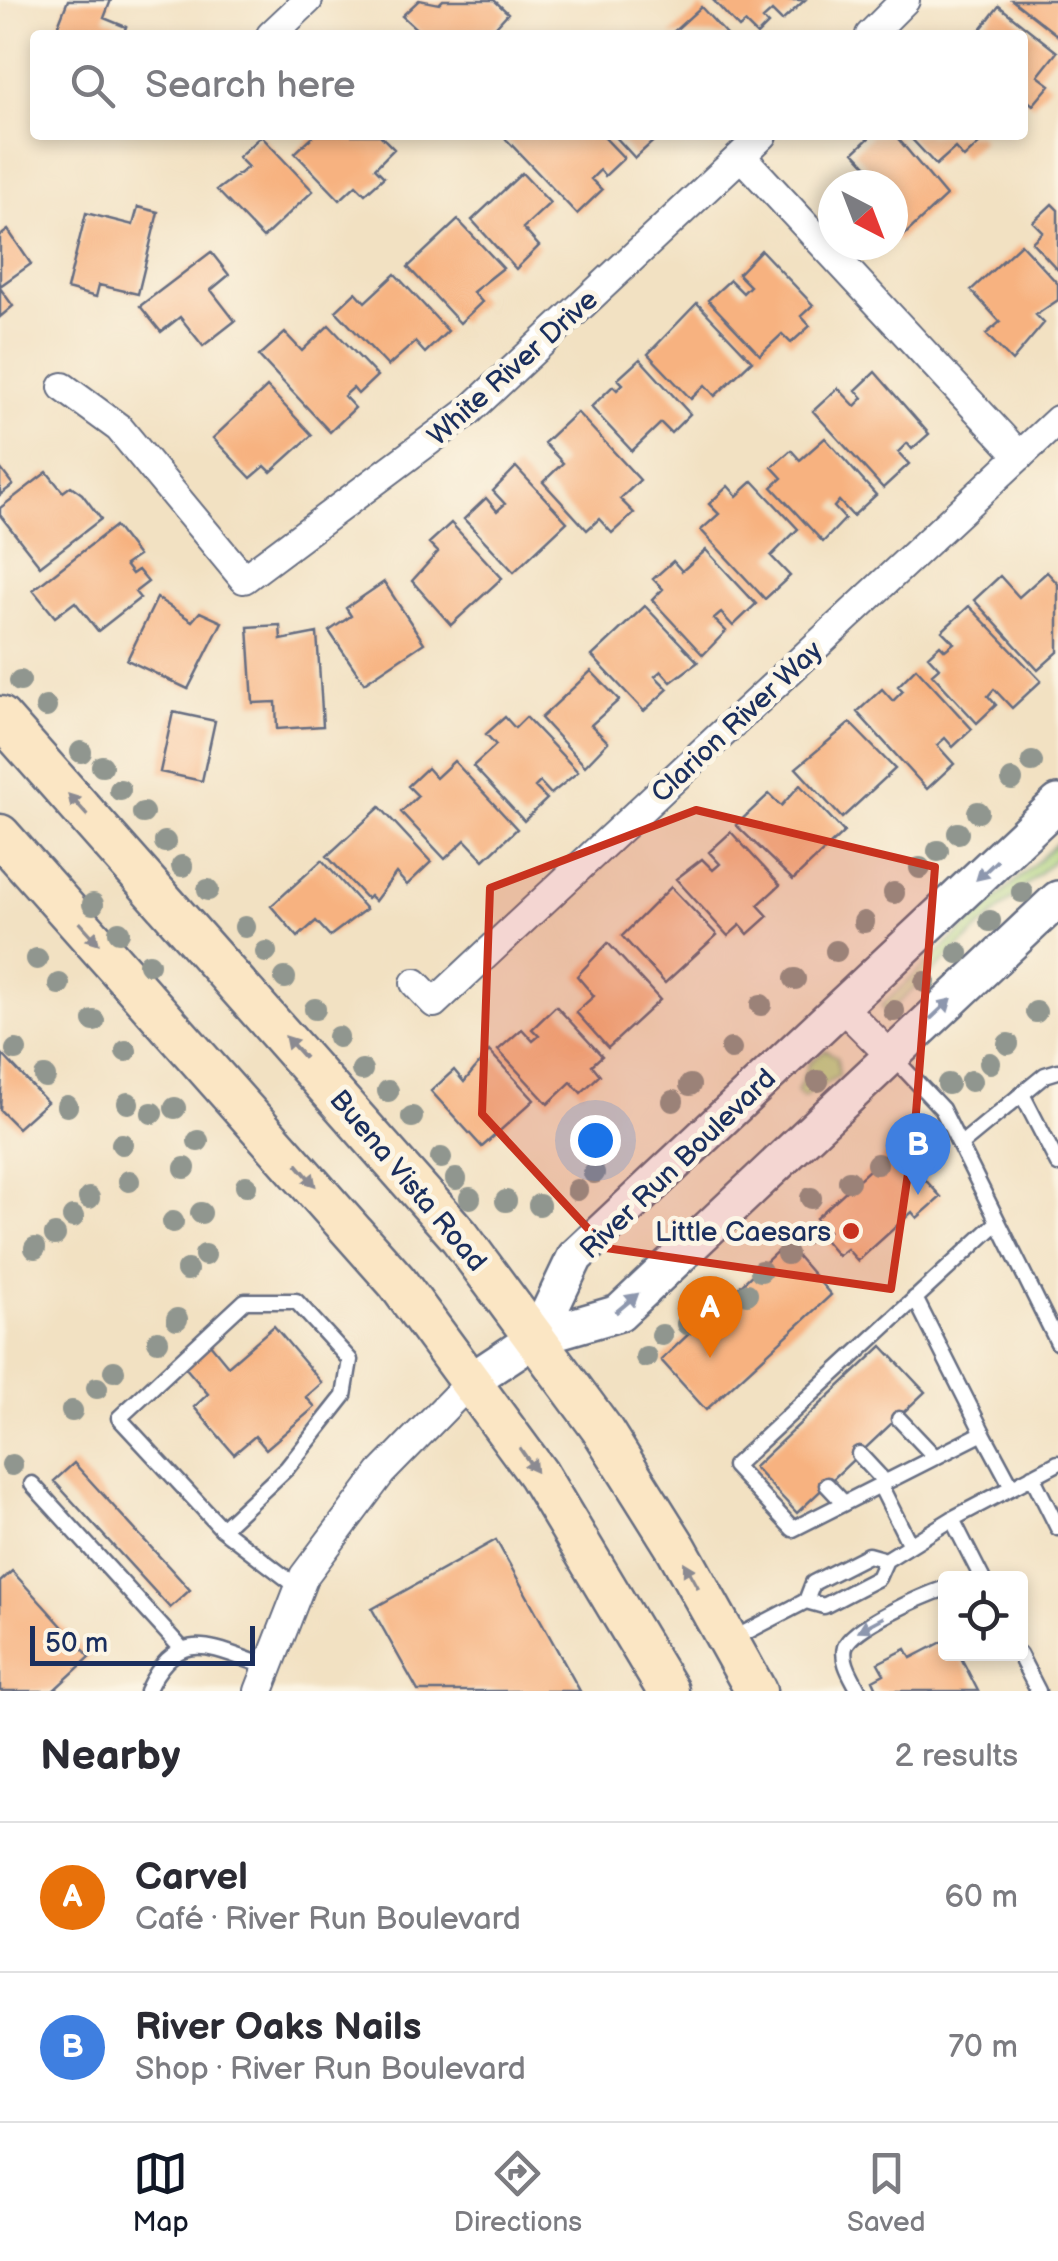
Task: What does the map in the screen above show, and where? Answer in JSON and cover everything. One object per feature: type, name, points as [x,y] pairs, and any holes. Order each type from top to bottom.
[{"type":"main road","name":"Buena Vista Road","points":[[0,717],[367,1128],[537,1336],[677,1550],[756,1691]]},
{"type":"main road","points":[[0,834],[316,1186],[472,1380],[595,1564],[668,1691]]},
{"type":"street","points":[[276,30],[308,0]]},
{"type":"street","points":[[875,30],[905,0]]},
{"type":"street","name":"White River Drive","points":[[63,387],[118,428],[244,579],[469,411],[759,140]]},
{"type":"street","points":[[741,156],[1020,456]]},
{"type":"street","name":"Clarion River Way","points":[[415,984],[434,1003],[1058,420]]},
{"type":"street","name":"River Run Boulevard","points":[[537,1336],[575,1257],[1058,803]]},
{"type":"street","points":[[264,1679],[300,1588],[381,1473],[472,1380],[537,1336],[618,1313],[1058,899]]},
{"type":"street","points":[[842,1006],[891,1056]]},
{"type":"lane","points":[[891,1056],[942,1109],[1058,1342]]},
{"type":"lane","points":[[960,1145],[1045,1075],[1058,1071]]},
{"type":"lane","points":[[1022,1094],[1058,1164]]},
{"type":"lane","points":[[984,1433],[792,1529],[734,1466],[998,1222]]},
{"type":"lane","points":[[915,1298],[1012,1487]]},
{"type":"lane","points":[[222,1529],[286,1468],[344,1396],[350,1360],[296,1301],[245,1301],[119,1418],[222,1529],[300,1588]]},
{"type":"lane","points":[[846,1363],[857,1375]]},
{"type":"lane","points":[[807,1398],[820,1412]]},
{"type":"lane","points":[[899,1419],[935,1458]]},
{"type":"lane","points":[[774,1430],[786,1442]]},
{"type":"lane","points":[[859,1454],[883,1484],[910,1545]]},
{"type":"lane","points":[[806,1600],[824,1606],[878,1578],[886,1560],[952,1519],[1058,1463]]},
{"type":"lane","points":[[1032,1476],[1058,1528]]},
{"type":"lane","points":[[32,1484],[182,1650]]},
{"type":"lane","points":[[827,1485],[844,1503]]},
{"type":"lane","points":[[952,1519],[976,1571]]},
{"type":"lane","points":[[728,1642],[806,1600],[813,1583],[868,1555],[886,1560]]},
{"type":"lane","points":[[859,1691],[845,1663],[845,1646],[856,1631],[938,1592]]},
{"type":"lane","points":[[147,1691],[159,1665],[199,1644],[264,1679]]},
{"type":"lane","points":[[1023,1661],[1038,1691]]},
{"type":"highlighted area","points":[[696,810],[935,867],[915,1126],[891,1289],[606,1248],[482,1114],[490,888]]},
{"type":"green space","points":[[1058,842],[1058,856],[887,1014],[881,1006]]},
{"type":"green space","points":[[826,1050],[837,1057],[839,1075],[803,1098],[797,1092],[809,1062]]},
{"type":"building","points":[[68,0],[111,0],[104,18],[126,27],[125,30],[56,30]]},
{"type":"building","points":[[419,0],[439,4],[443,0],[494,0],[508,13],[493,30],[417,30],[402,16]]},
{"type":"building","points":[[713,0],[805,0],[782,21],[772,11],[763,19],[768,24],[762,30],[752,30],[745,23],[739,28]]},
{"type":"building","points":[[1012,0],[1058,0],[1058,36]]},
{"type":"building","points":[[999,6],[1057,52],[1038,76],[1050,85],[1033,105],[1028,101],[1028,30],[980,30]]},
{"type":"building","points":[[701,7],[722,30],[676,30]]},
{"type":"building","points":[[257,140],[265,140],[313,191],[263,238],[217,190],[248,167],[238,157]]},
{"type":"building","points":[[309,140],[385,140],[394,149],[375,168],[384,177],[365,194],[356,185],[340,200],[295,153]]},
{"type":"building","points":[[507,140],[607,140],[624,158],[605,176],[600,170],[591,179],[602,190],[577,214]]},
{"type":"building","points":[[619,140],[655,140],[635,158]]},
{"type":"building","points":[[867,140],[899,140],[946,196],[908,232],[908,170],[861,170],[867,166],[854,152]]},
{"type":"building","points":[[913,140],[983,140],[964,158],[955,148],[936,165]]},
{"type":"building","points":[[522,173],[550,203],[523,228],[539,246],[516,269],[472,220]]},
{"type":"building","points":[[1052,204],[1058,210],[1058,270],[1032,242],[1043,232],[1033,222]]},
{"type":"building","points":[[138,207],[158,212],[138,294],[99,285],[96,297],[67,289],[86,213],[133,225]]},
{"type":"building","points":[[458,220],[503,268],[473,292],[482,302],[460,323],[408,267]]},
{"type":"building","points":[[8,230],[31,264],[0,286],[0,236]]},
{"type":"building","points":[[1021,244],[1058,284],[1058,300],[1036,315],[1044,323],[1012,361],[986,334],[1000,322],[971,290]]},
{"type":"building","points":[[761,250],[813,305],[801,316],[810,326],[791,343],[782,334],[760,355],[708,300],[730,280],[743,293],[750,286],[738,274]]},
{"type":"building","points":[[211,252],[229,275],[211,290],[235,321],[203,346],[180,317],[161,332],[140,306]]},
{"type":"building","points":[[395,274],[448,331],[425,353],[415,342],[388,366],[336,311],[356,292],[365,302]]},
{"type":"building","points":[[0,288],[13,306],[0,317]]},
{"type":"building","points":[[697,303],[752,361],[715,396],[705,385],[691,399],[648,354]]},
{"type":"building","points":[[329,325],[377,376],[358,394],[353,388],[344,396],[355,408],[330,432],[259,356],[285,333],[302,351]]},
{"type":"building","points":[[640,359],[690,414],[671,433],[661,423],[632,451],[591,407],[613,386],[617,390],[623,384],[618,379]]},
{"type":"building","points":[[875,372],[929,434],[912,449],[907,443],[898,452],[909,464],[883,488],[813,411],[838,388],[855,406],[863,398],[856,390]]},
{"type":"building","points":[[267,387],[312,435],[271,472],[265,466],[251,478],[213,438]]},
{"type":"building","points":[[577,412],[640,480],[620,499],[634,513],[612,533],[599,519],[587,530],[543,482],[563,463],[544,443]]},
{"type":"building","points":[[825,438],[876,495],[853,516],[839,501],[834,507],[845,519],[823,542],[772,487],[782,478],[772,467],[791,450],[800,460]]},
{"type":"building","points":[[516,467],[567,522],[514,572],[464,519],[486,498],[497,511],[505,504],[493,491]]},
{"type":"building","points":[[0,468],[13,485],[0,495]]},
{"type":"building","points":[[47,472],[63,492],[71,486],[82,494],[101,519],[40,566],[0,515],[0,508]]},
{"type":"building","points":[[753,481],[798,529],[771,556],[790,576],[765,599],[701,530],[719,514],[709,504],[728,486],[737,496]]},
{"type":"building","points":[[451,523],[502,578],[451,625],[412,581],[438,552],[429,543]]},
{"type":"building","points":[[115,526],[138,556],[125,565],[132,574],[138,570],[148,582],[135,592],[140,598],[98,631],[75,602],[55,617],[33,590]]},
{"type":"building","points":[[706,550],[756,604],[733,626],[721,613],[714,619],[726,631],[703,655],[652,600],[663,589],[653,579],[673,561],[682,571]]},
{"type":"building","points":[[1047,572],[1058,584],[1058,652],[1038,670],[974,600],[1000,576],[1019,597]]},
{"type":"building","points":[[384,582],[424,643],[364,683],[329,631],[351,616],[346,608]]},
{"type":"building","points":[[157,598],[192,621],[200,612],[222,622],[188,689],[127,660]]},
{"type":"building","points":[[645,606],[698,662],[671,682],[661,671],[655,676],[668,689],[644,711],[592,656]]},
{"type":"building","points":[[969,606],[1041,681],[1012,708],[994,689],[988,696],[996,705],[977,723],[932,674],[939,668],[928,656],[940,645],[945,650],[954,643],[942,631]]},
{"type":"building","points":[[280,625],[281,640],[317,633],[323,726],[277,729],[276,702],[253,703],[248,627]]},
{"type":"building","points":[[916,668],[972,729],[953,747],[945,738],[937,745],[954,764],[927,789],[857,712],[882,689],[893,701],[903,691],[898,686]]},
{"type":"building","points":[[591,671],[619,700],[591,725],[608,742],[585,766],[541,718]]},
{"type":"building","points":[[173,712],[215,721],[202,781],[160,772]]},
{"type":"building","points":[[505,717],[515,728],[526,717],[578,772],[551,794],[540,782],[535,787],[547,799],[524,821],[473,766],[496,745],[486,734]]},
{"type":"building","points":[[850,723],[895,769],[842,818],[796,768]]},
{"type":"building","points":[[454,761],[517,829],[484,860],[465,840],[445,859],[401,812],[418,796],[408,786],[427,768],[436,778]]},
{"type":"building","points":[[800,785],[844,832],[793,880],[736,825],[769,794],[781,806]]},
{"type":"building","points":[[380,807],[431,862],[407,885],[396,873],[375,901],[370,896],[367,899],[327,856]]},
{"type":"building","points":[[731,832],[780,885],[758,905],[768,916],[748,934],[740,925],[728,936],[676,879],[702,859],[713,870],[720,864],[709,852]]},
{"type":"building","points":[[322,860],[366,909],[330,936],[316,921],[298,937],[271,906]]},
{"type":"building","points":[[671,887],[717,935],[665,983],[622,936]]},
{"type":"building","points":[[608,943],[660,1000],[608,1048],[576,1012],[594,996],[577,976]]},
{"type":"building","points":[[556,1006],[602,1056],[592,1065],[600,1075],[581,1093],[571,1082],[548,1104],[498,1050],[522,1029],[533,1041],[539,1036],[532,1029]]},
{"type":"building","points":[[489,1051],[534,1100],[482,1147],[431,1091],[454,1070],[464,1082]]},
{"type":"building","points":[[3,1055],[47,1102],[18,1128],[0,1110]]},
{"type":"building","points":[[890,1151],[913,1177],[918,1172],[941,1197],[917,1218],[912,1212],[858,1261],[847,1249],[838,1256],[820,1235],[828,1231],[816,1218]]},
{"type":"building","points":[[786,1243],[831,1295],[706,1410],[661,1360]]},
{"type":"building","points":[[274,1326],[322,1383],[306,1397],[315,1407],[266,1449],[255,1436],[234,1454],[194,1407],[208,1394],[179,1360],[205,1338],[228,1366]]},
{"type":"building","points":[[882,1346],[925,1392],[797,1513],[754,1467]]},
{"type":"building","points":[[74,1463],[190,1590],[170,1608],[54,1481]]},
{"type":"building","points":[[496,1540],[580,1691],[418,1691],[372,1609]]},
{"type":"building","points":[[12,1571],[90,1657],[53,1691],[0,1691],[0,1582]]},
{"type":"building","points":[[938,1644],[938,1661],[963,1661],[978,1691],[878,1691],[873,1680],[884,1674],[878,1663],[906,1649],[911,1658]]},
{"type":"place","name":"River Oaks Nails","points":[[918,1195]]},
{"type":"place","name":"Little Caesars","points":[[851,1231]]},
{"type":"place","name":"Carvel","points":[[710,1358]]}]
